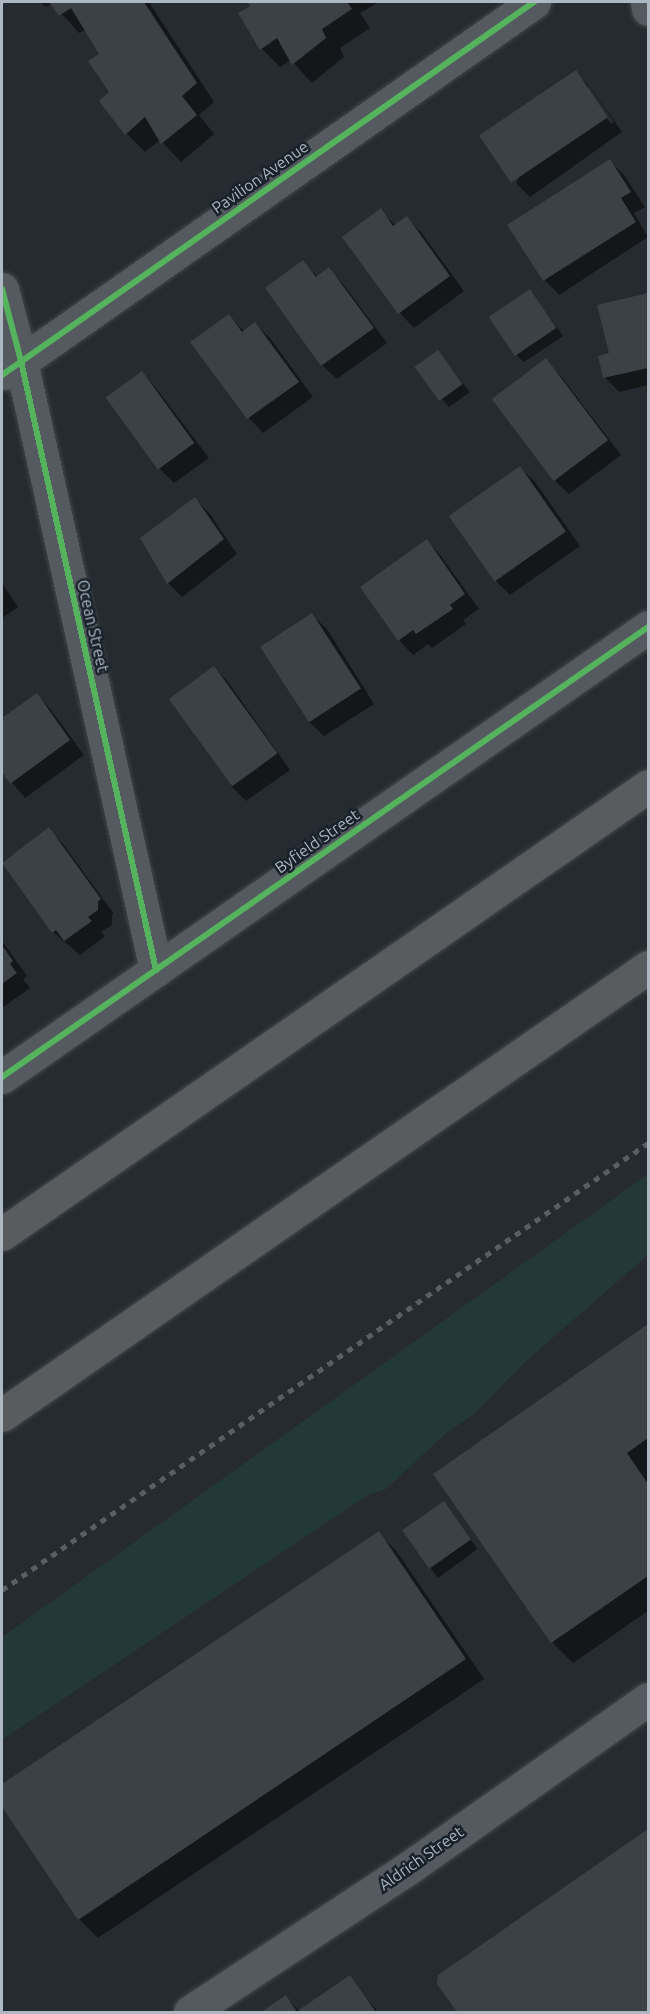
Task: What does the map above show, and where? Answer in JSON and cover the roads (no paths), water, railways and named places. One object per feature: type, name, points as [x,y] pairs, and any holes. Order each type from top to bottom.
[{"type":"highway","points":[[2,1234],[648,786]]},
{"type":"highway","points":[[2,1415],[648,967]]},
{"type":"street","name":"Pavilion Avenue","points":[[11,368],[534,2]]},
{"type":"street","points":[[647,2],[648,9]]},
{"type":"street","name":"Ocean Street","points":[[2,289],[11,368],[156,969]]},
{"type":"street","name":"Byfield Street","points":[[2,1077],[648,627]]},
{"type":"street","name":"Aldrich Street","points":[[190,2013],[406,1869],[648,1699]]},
{"type":"railway","points":[[2,1590],[648,1143]]}]
